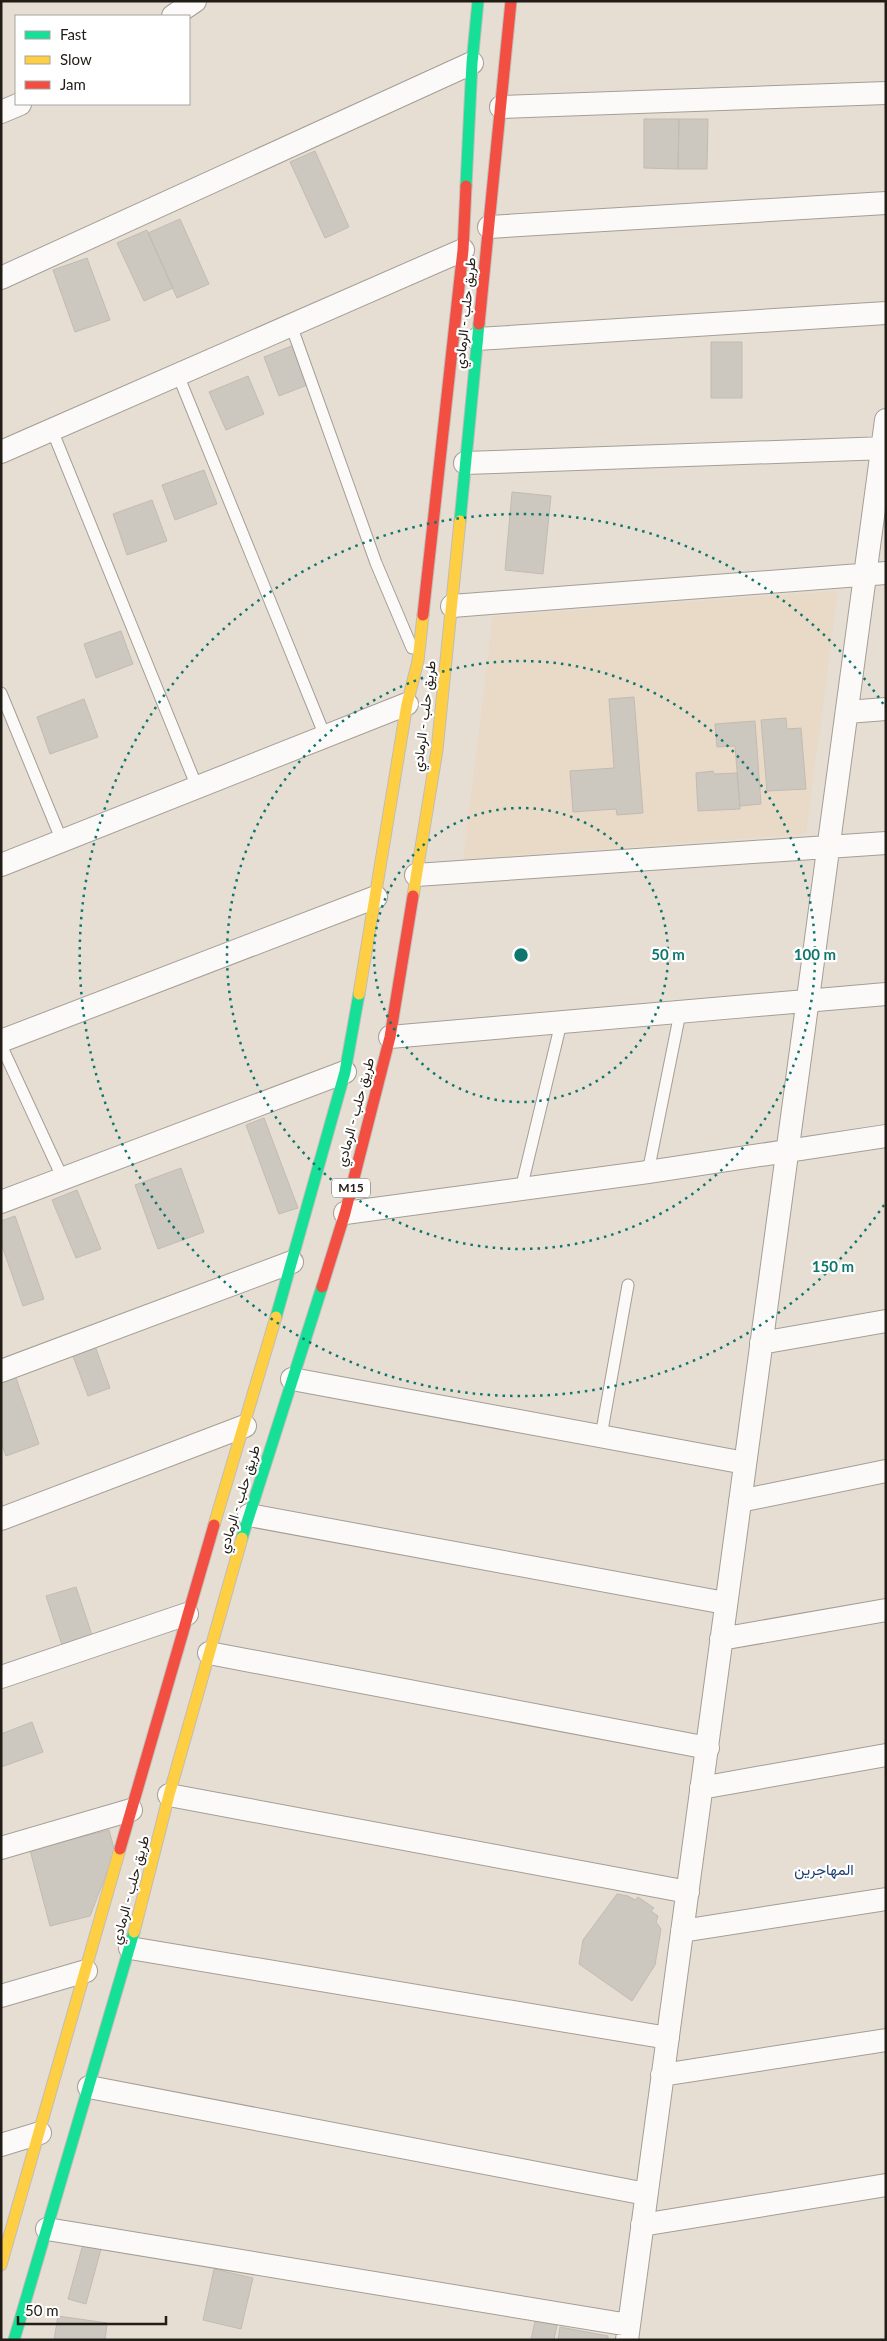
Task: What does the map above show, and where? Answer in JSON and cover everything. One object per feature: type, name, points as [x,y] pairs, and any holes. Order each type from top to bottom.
[{"type":"highway","name":"طريق حلب - الرمادي","points":[[1,2265],[40,2134],[187,1614],[245,1426],[345,1072],[407,704],[418,661],[463,250],[472,63],[478,1]]},
{"type":"highway","name":"طريق حلب - الرمادي","points":[[14,2340],[130,1948],[209,1653],[249,1515],[344,1213],[390,1037],[437,750],[511,1]]},
{"type":"street","points":[[174,15],[195,1]]},
{"type":"street","points":[[1,278],[472,63]]},
{"type":"street","points":[[501,108],[886,93]]},
{"type":"street","points":[[1,112],[18,105]]},
{"type":"street","points":[[489,227],[886,203]]},
{"type":"street","points":[[1,452],[463,250]]},
{"type":"street","points":[[477,339],[886,314]]},
{"type":"street","points":[[47,2229],[628,2332],[701,1788],[708,1748],[725,1603],[808,1000],[827,847],[847,712],[876,573],[886,420]]},
{"type":"street","points":[[465,463],[884,448]]},
{"type":"street","points":[[452,606],[876,573]]},
{"type":"street","points":[[1,865],[407,704]]},
{"type":"street","points":[[847,712],[886,709]]},
{"type":"street","points":[[416,875],[886,843]]},
{"type":"street","points":[[1,1040],[376,897]]},
{"type":"street","points":[[390,1037],[886,994]]},
{"type":"street","points":[[1,1202],[345,1072]]},
{"type":"street","points":[[344,1213],[648,1172],[886,1136]]},
{"type":"street","points":[[1,1371],[292,1262]]},
{"type":"street","points":[[761,1343],[886,1321]]},
{"type":"street","points":[[292,1380],[745,1463]]},
{"type":"street","points":[[1,1519],[245,1426]]},
{"type":"street","points":[[740,1501],[886,1471]]},
{"type":"street","points":[[249,1515],[725,1603]]},
{"type":"street","points":[[721,1639],[886,1610]]},
{"type":"street","points":[[1,1677],[187,1614]]},
{"type":"street","points":[[209,1653],[708,1748]]},
{"type":"street","points":[[701,1788],[886,1755]]},
{"type":"street","points":[[170,1795],[688,1892]]},
{"type":"street","points":[[1,1848],[131,1810]]},
{"type":"street","points":[[682,1930],[886,1899]]},
{"type":"street","points":[[130,1948],[668,2038]]},
{"type":"street","points":[[1,1996],[86,1971]]},
{"type":"street","points":[[662,2075],[886,2040]]},
{"type":"street","points":[[89,2087],[646,2194]]},
{"type":"street","points":[[1,2146],[40,2134]]},
{"type":"street","points":[[642,2225],[886,2185]]},
{"type":"lane","points":[[290,325],[376,563],[418,661]]},
{"type":"lane","points":[[178,375],[325,736]]},
{"type":"lane","points":[[52,430],[197,787]]},
{"type":"lane","points":[[1,693],[62,841]]},
{"type":"lane","points":[[648,1172],[680,1013]]},
{"type":"lane","points":[[521,1189],[561,1023]]},
{"type":"lane","points":[[1,1045],[63,1179]]},
{"type":"lane","points":[[601,1436],[628,1285]]},
{"type":"shaded area","points":[[838,591],[806,834],[463,859],[493,616]]},
{"type":"building","points":[[644,119],[679,119],[678,169],[644,168]]},
{"type":"building","points":[[679,119],[708,119],[707,169],[678,169]]},
{"type":"building","points":[[315,151],[349,227],[325,238],[290,162]]},
{"type":"building","points":[[180,219],[209,284],[177,298],[148,233]]},
{"type":"building","points":[[147,230],[173,288],[144,301],[117,243]]},
{"type":"building","points":[[87,258],[110,320],[75,332],[53,270]]},
{"type":"building","points":[[711,342],[742,342],[742,398],[711,398]]},
{"type":"building","points":[[294,345],[310,384],[279,396],[264,357]]},
{"type":"building","points":[[248,376],[264,414],[226,430],[209,392]]},
{"type":"building","points":[[204,470],[217,504],[175,520],[162,485]]},
{"type":"building","points":[[512,492],[551,496],[543,574],[505,570]]},
{"type":"building","points":[[152,500],[167,541],[127,555],[113,514]]},
{"type":"building","points":[[121,631],[133,664],[96,678],[84,644]]},
{"type":"building","points":[[634,697],[643,813],[617,815],[616,809],[573,812],[570,771],[614,768],[609,699]]},
{"type":"building","points":[[84,699],[98,737],[50,754],[37,717]]},
{"type":"building","points":[[786,718],[787,729],[801,728],[806,789],[767,791],[761,720]]},
{"type":"building","points":[[755,721],[761,804],[740,806],[735,746],[717,747],[715,724]]},
{"type":"building","points":[[713,771],[714,774],[737,773],[740,809],[698,811],[696,773]]},
{"type":"building","points":[[264,1118],[298,1208],[279,1214],[246,1125]]},
{"type":"building","points":[[181,1168],[204,1232],[158,1249],[135,1185]]},
{"type":"building","points":[[77,1190],[101,1249],[76,1258],[52,1200]]},
{"type":"building","points":[[15,1216],[44,1299],[23,1306],[1,1243],[1,1221]]},
{"type":"building","points":[[94,1343],[110,1388],[88,1396],[71,1351]]},
{"type":"building","points":[[15,1375],[39,1444],[6,1456],[1,1442],[1,1380]]},
{"type":"building","points":[[76,1587],[93,1638],[63,1648],[46,1596]]},
{"type":"building","points":[[32,1722],[43,1752],[1,1767],[1,1734]]},
{"type":"building","points":[[109,1830],[115,1852],[90,1916],[50,1926],[30,1850]]},
{"type":"building","points":[[617,1894],[628,1896],[635,1900],[638,1897],[654,1908],[651,1911],[658,1916],[656,1922],[661,1929],[655,1965],[632,2001],[579,1964],[583,1940]]},
{"type":"building","points":[[83,2244],[101,2249],[86,2304],[68,2299]]},
{"type":"building","points":[[214,2269],[253,2278],[241,2329],[203,2320]]},
{"type":"building","points":[[58,2316],[107,2323],[105,2340],[54,2340]]},
{"type":"building","points":[[535,2321],[557,2325],[554,2340],[531,2340]]},
{"type":"building","points":[[560,2327],[608,2336],[608,2340],[558,2340]]},
{"type":"traffic: fast","points":[[466,186],[472,63],[478,1]]},
{"type":"traffic: fast","points":[[460,521],[479,324]]},
{"type":"traffic: fast","points":[[276,1317],[345,1072],[359,994]]},
{"type":"traffic: fast","points":[[242,1538],[322,1287]]},
{"type":"traffic: fast","points":[[14,2340],[134,1932]]},
{"type":"traffic: slow","points":[[413,896],[437,750],[460,521]]},
{"type":"traffic: slow","points":[[359,994],[407,704],[418,661],[423,615]]},
{"type":"traffic: slow","points":[[214,1525],[276,1317]]},
{"type":"traffic: slow","points":[[134,1932],[169,1795],[242,1538]]},
{"type":"traffic: slow","points":[[1,2265],[120,1849]]},
{"type":"traffic: jam","points":[[479,324],[511,1]]},
{"type":"traffic: jam","points":[[423,615],[463,250],[466,186]]},
{"type":"traffic: jam","points":[[322,1287],[345,1213],[390,1037],[413,896]]},
{"type":"traffic: jam","points":[[120,1849],[214,1525]]},
{"type":"district","name":"المهاجرين","points":[[824,1870]]}]
